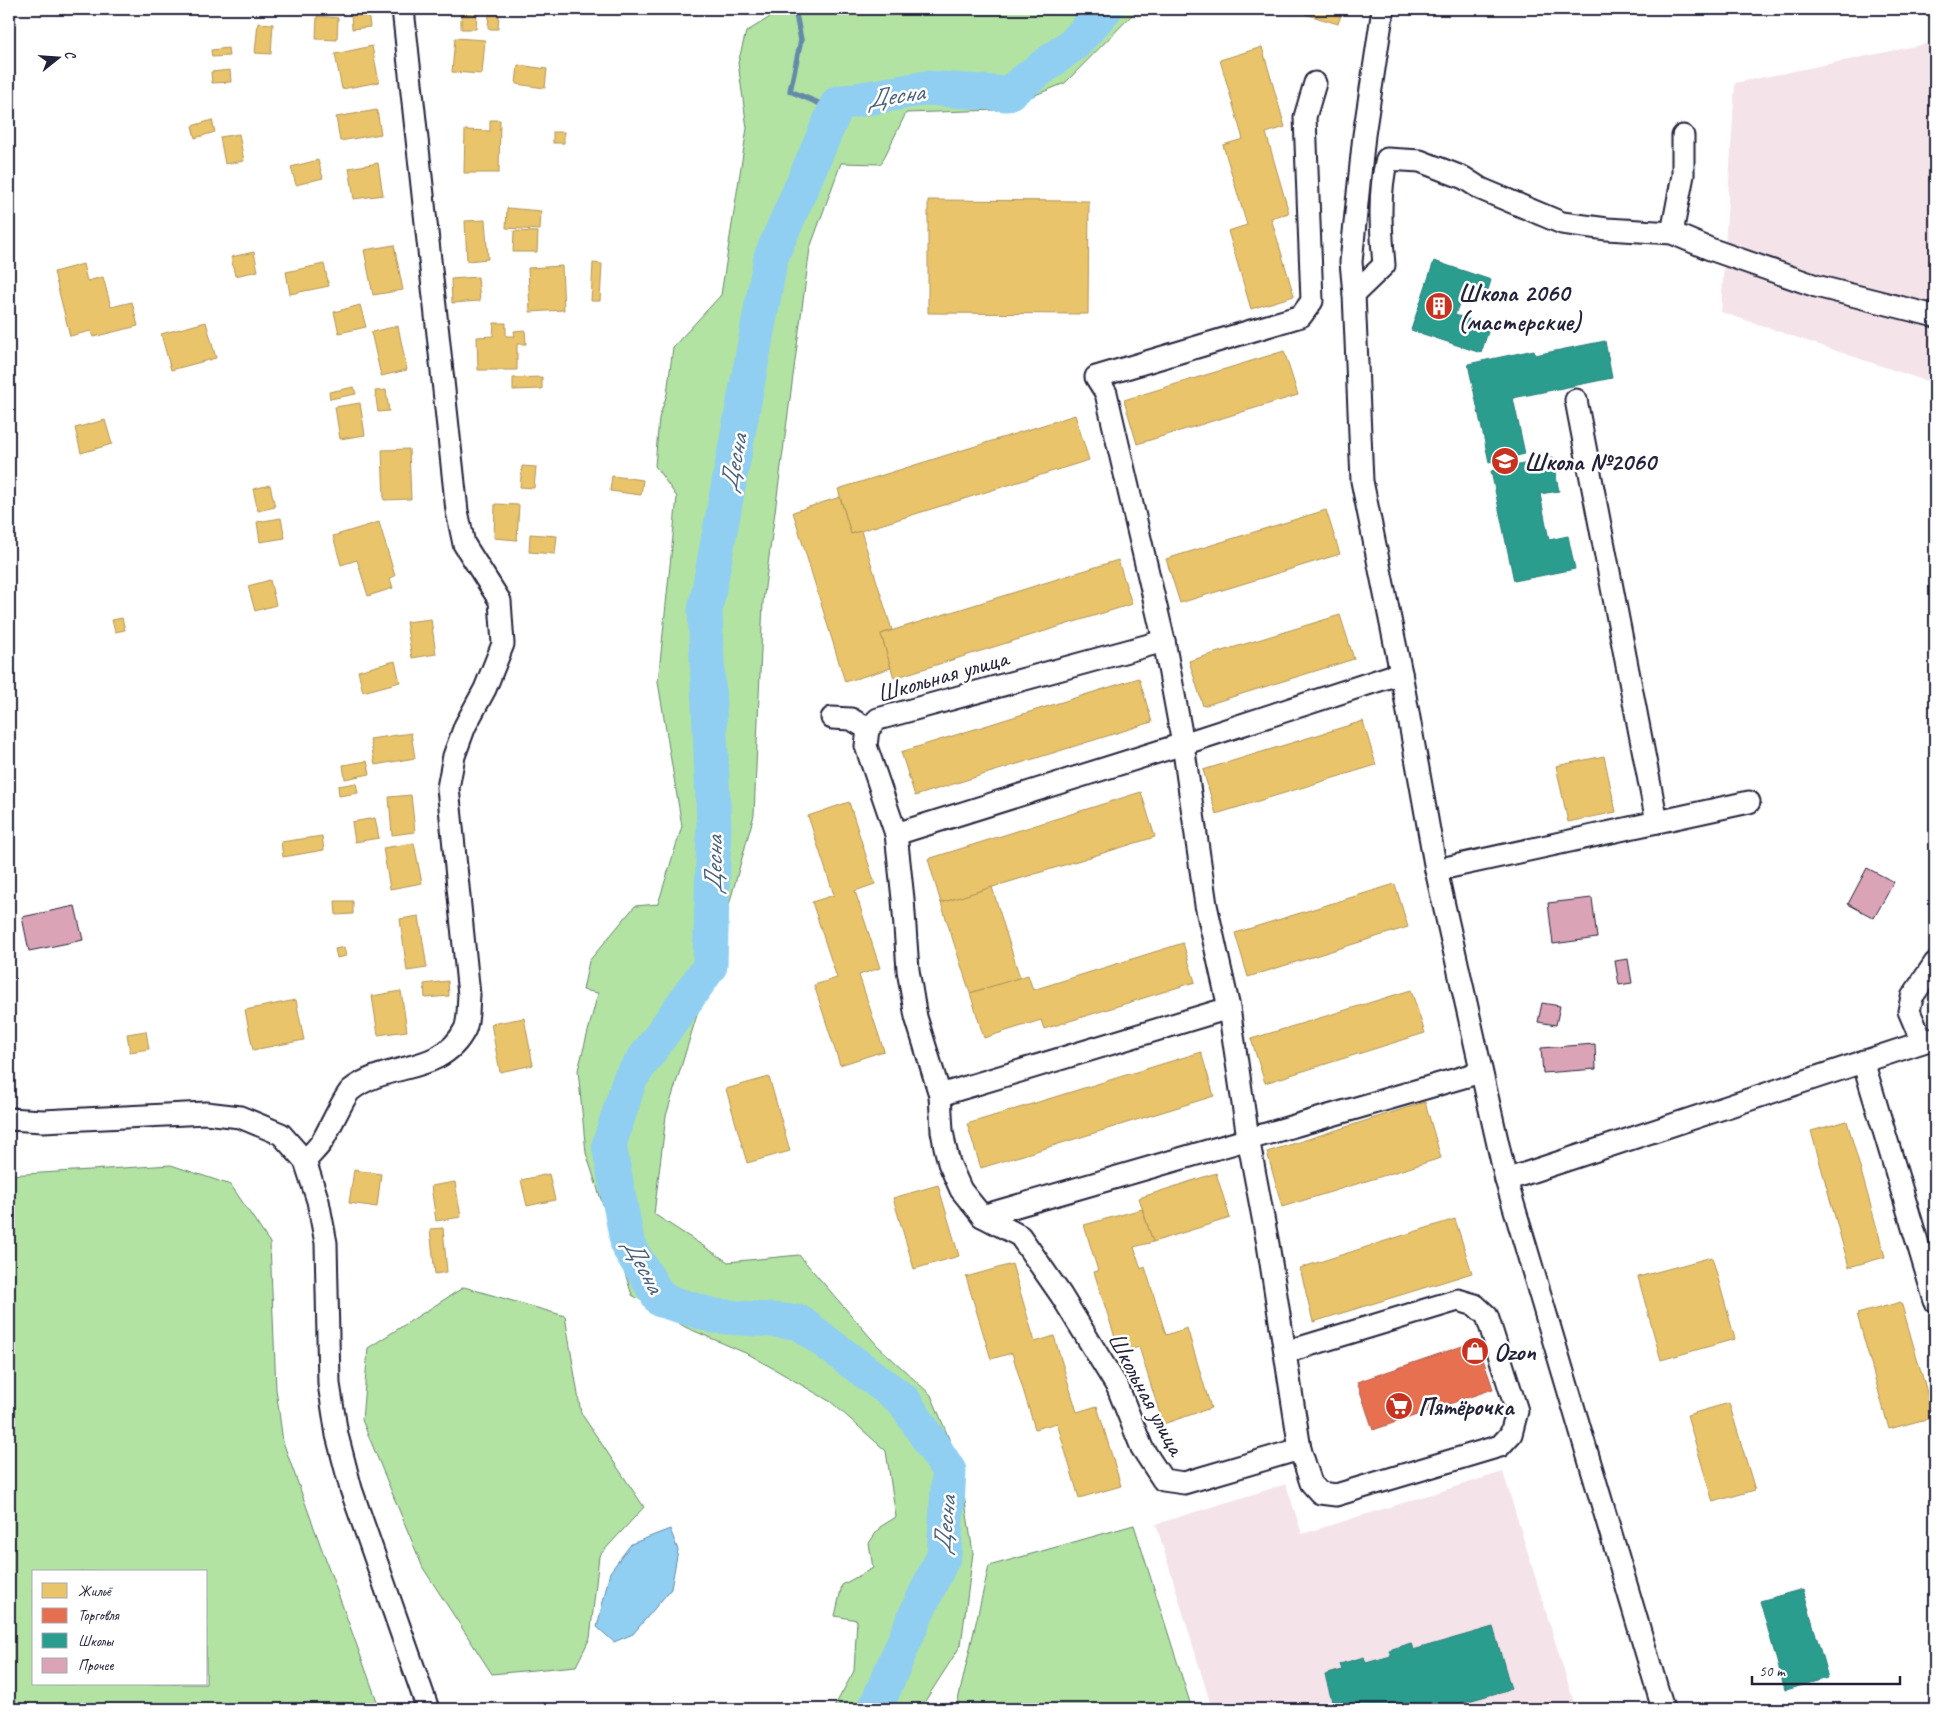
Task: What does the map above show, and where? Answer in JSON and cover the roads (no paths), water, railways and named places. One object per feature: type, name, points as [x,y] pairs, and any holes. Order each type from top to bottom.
[{"type":"street","points":[[305,1161],[322,1142],[348,1092],[364,1080],[423,1064],[449,1052],[466,1028],[468,995],[448,788],[454,756],[465,726],[485,689],[503,644],[500,601],[464,544],[457,511],[403,9]]},
{"type":"street","points":[[1383,9],[1364,134],[1351,262],[1362,481],[1401,673],[1436,870],[1506,1180],[1663,1709]]},
{"type":"street","points":[[1286,1352],[1458,1300],[1475,1305],[1487,1316],[1517,1411],[1511,1434],[1500,1446],[1336,1495],[1320,1493],[1311,1483],[1300,1449],[1286,1352],[1248,1138],[1229,1008],[1206,905],[1183,744],[1164,641],[1106,393],[1096,377],[1301,316],[1312,301],[1305,116],[1315,83]]},
{"type":"street","points":[[1672,233],[1683,174],[1683,136]]},
{"type":"street","points":[[1354,294],[1384,265],[1382,178],[1387,159],[1420,161],[1464,178],[1481,189],[1562,223],[1607,229],[1672,233],[1710,249],[1816,286],[1935,316]]},
{"type":"street","points":[[1576,400],[1657,822]]},
{"type":"street","name":"Школьная улица","points":[[1164,641],[878,719],[868,729],[866,746],[896,834],[908,970],[916,1017],[940,1095],[942,1132],[949,1163],[961,1190],[982,1216],[1020,1236],[1061,1295],[1118,1388],[1142,1448],[1163,1480],[1184,1483],[1300,1449]]},
{"type":"street","points":[[896,834],[1401,673]]},
{"type":"street","points":[[832,718],[851,719],[868,729]]},
{"type":"street","points":[[1436,870],[1749,802]]},
{"type":"street","points":[[1506,1180],[1929,1040],[1909,1011],[1912,997],[1935,963]]},
{"type":"street","points":[[940,1095],[1229,1008]]},
{"type":"street","points":[[1862,1061],[1935,1301]]},
{"type":"street","points":[[982,1216],[1481,1072]]},
{"type":"street","points":[[9,1119],[43,1121],[206,1113],[240,1117],[281,1134],[305,1161],[318,1201],[326,1242],[329,1384],[337,1435],[351,1489],[428,1709]]},
{"type":"water","points":[[670,1529],[678,1550],[671,1589],[633,1634],[614,1642],[597,1627],[610,1572],[631,1544]]},
{"type":"waterway","points":[[795,9],[801,40],[790,91],[835,110]]},
{"type":"waterway","name":"Десна","points":[[875,1709],[944,1555],[949,1471],[904,1401],[799,1322],[714,1316],[661,1300],[628,1246],[609,1145],[630,1079],[710,966],[714,827],[705,611],[771,257],[838,103],[927,88],[1007,94],[1075,43],[1105,9]]},
{"type":"place","name":"Школа 2060 (мастерские)","points":[[1439,306]]},
{"type":"place","name":"Школа №2060","points":[[1505,461]]},
{"type":"place","name":"Ozon","points":[[1475,1351]]},
{"type":"place","name":"Пятёрочка","points":[[1399,1406]]}]
